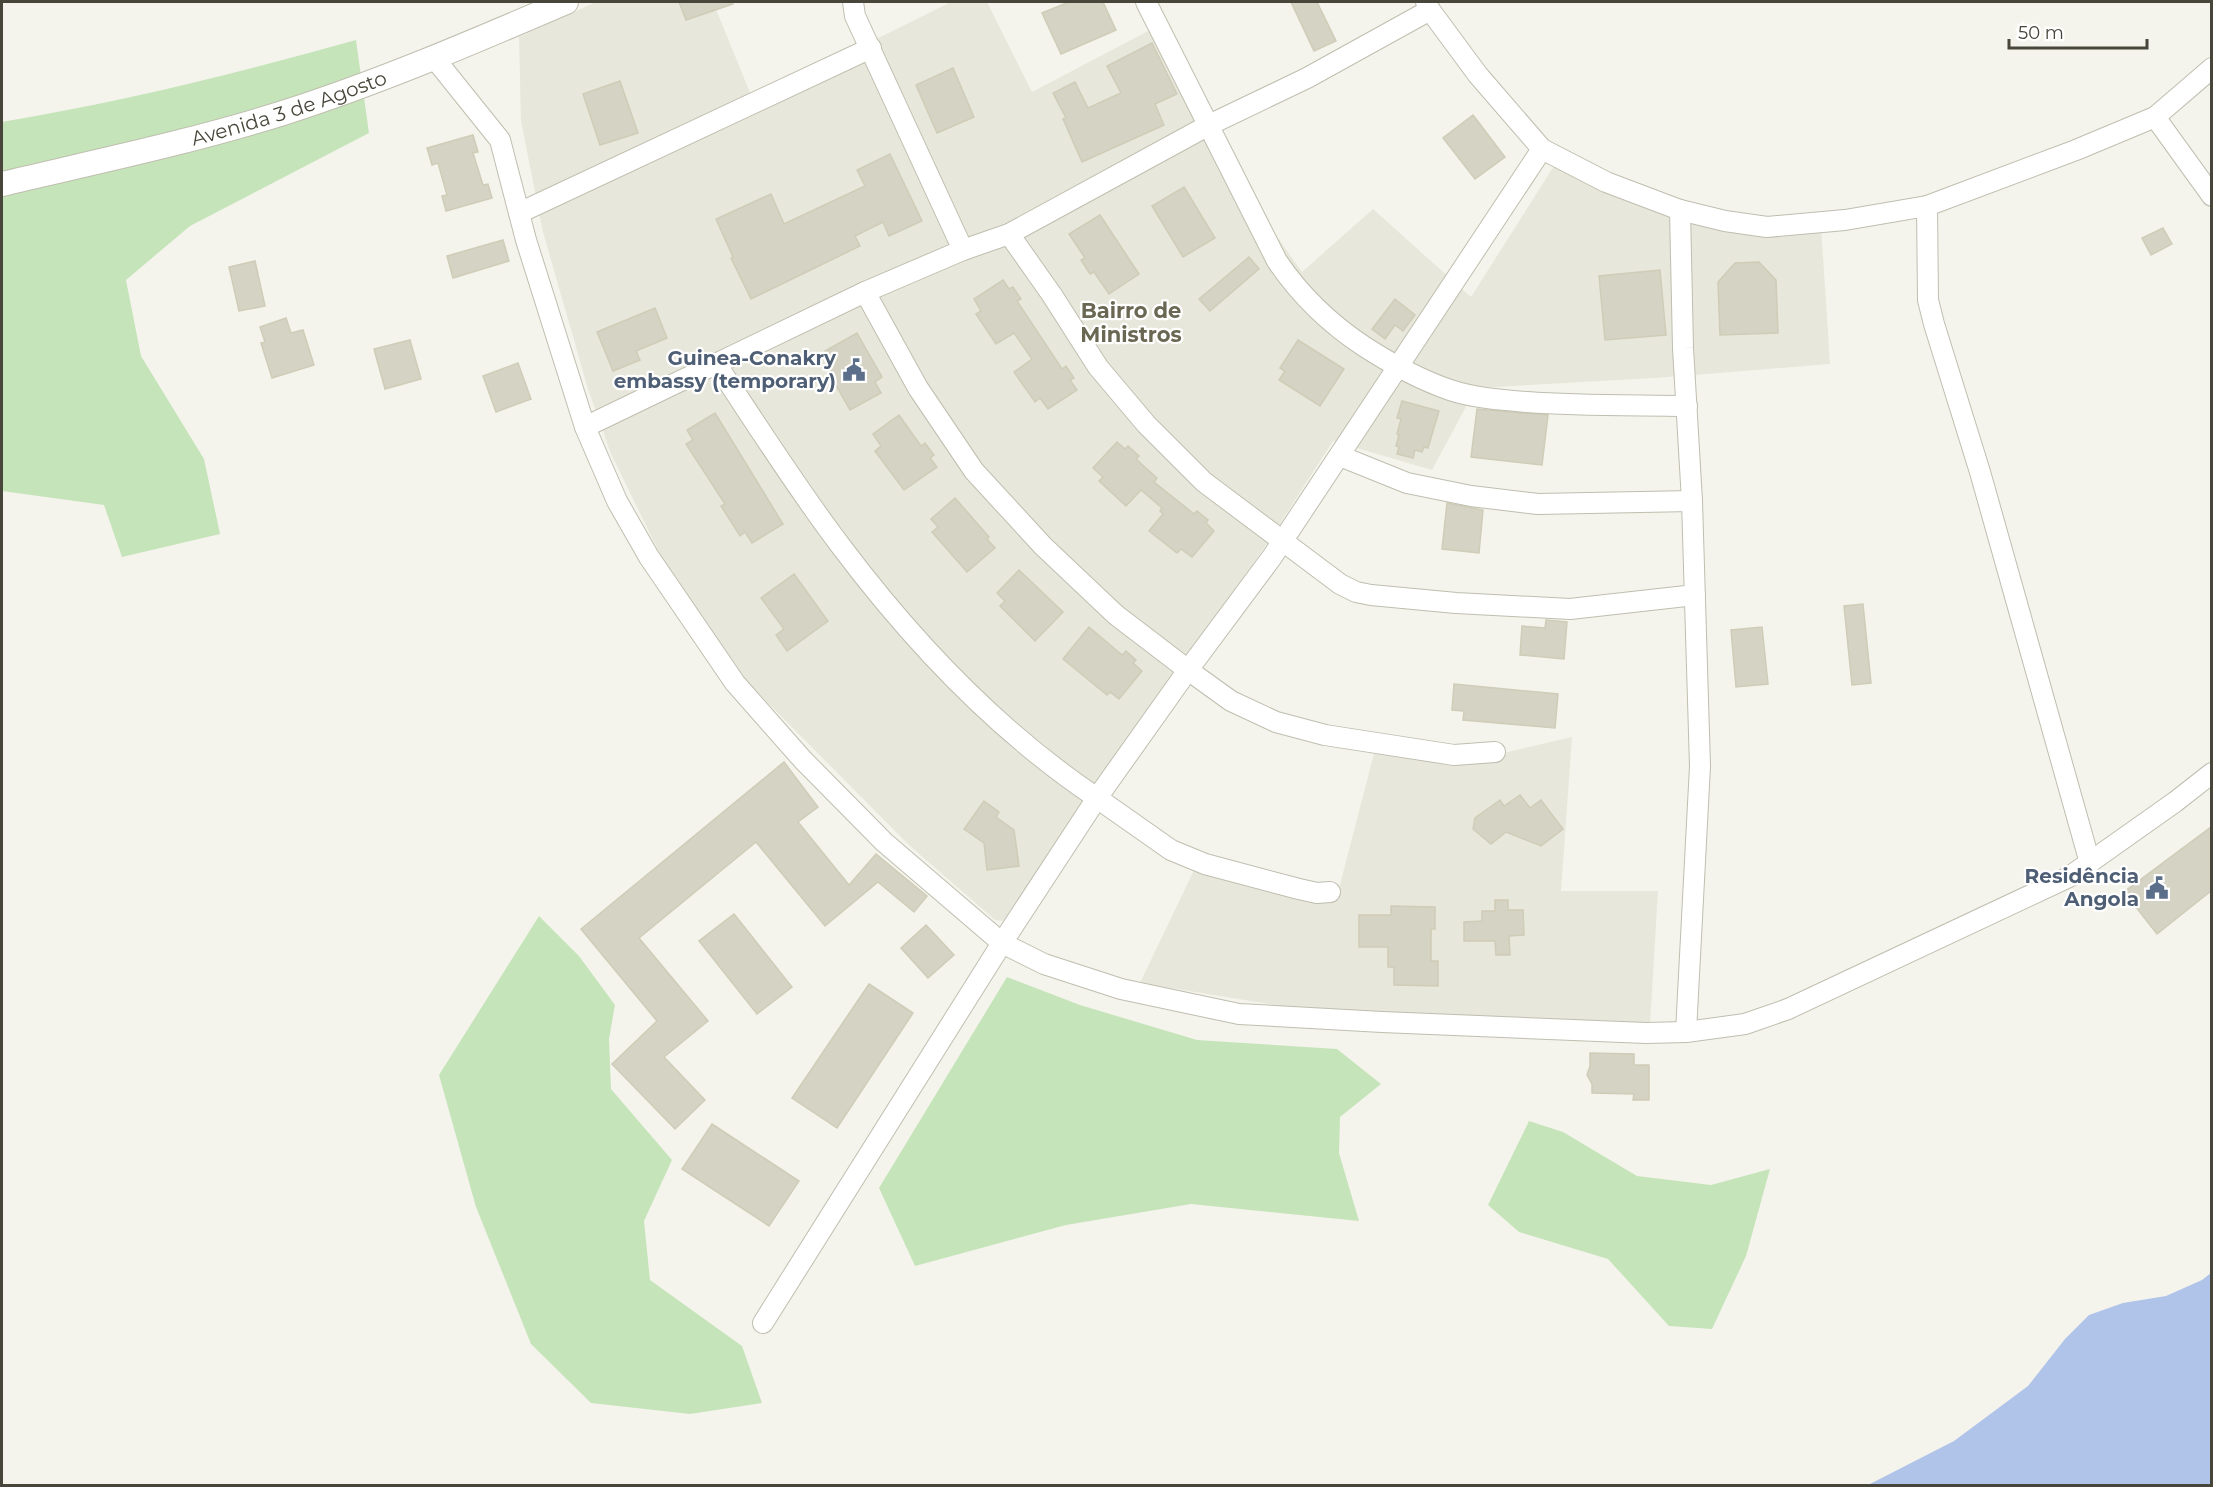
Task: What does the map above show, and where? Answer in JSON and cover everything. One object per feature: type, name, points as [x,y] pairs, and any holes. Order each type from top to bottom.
[{"type":"street","name":"Avenida 3 de Agosto","points":[[2,184],[283,113],[435,59],[566,2]]},
{"type":"street","points":[[853,2],[855,16],[963,250]]},
{"type":"street","points":[[1146,2],[1277,261],[1292,283],[1316,308],[1348,335],[1398,369],[1452,391],[1498,400],[1553,404],[1687,406]]},
{"type":"street","points":[[585,427],[865,292],[963,250],[1009,234],[1209,125],[1307,78],[1428,6],[1478,75],[1542,149],[1606,182],[1680,210],[1725,221],[1767,227],[1845,220],[1927,206],[2155,117],[2211,68]]},
{"type":"street","points":[[519,213],[871,48]]},
{"type":"street","points":[[435,59],[500,140],[519,213],[585,427],[617,501],[650,557],[735,683],[802,760],[884,842],[1002,943],[1044,963],[1121,989],[1239,1014],[1646,1033],[1686,1032],[1745,1024],[1788,1009],[2068,877],[2175,802],[2211,773]]},
{"type":"street","points":[[2155,117],[2211,196]]},
{"type":"street","points":[[763,1323],[1002,943],[1097,798],[1283,541],[1542,149]]},
{"type":"street","points":[[1927,206],[1928,300],[1980,472],[2090,863]]},
{"type":"street","points":[[1680,210],[1679,257],[1692,501],[1700,766],[1686,1032]]},
{"type":"street","points":[[1009,234],[1098,368],[1146,424],[1204,482],[1340,584],[1356,592],[1371,595],[1456,603],[1570,609],[1695,595]]},
{"type":"street","points":[[865,292],[918,388],[974,471],[1043,546],[1116,615],[1188,670],[1232,701],[1276,722],[1325,735],[1454,755],[1495,752]]},
{"type":"street","points":[[717,365],[839,544],[896,616],[990,714],[1063,775],[1171,850],[1205,864],[1299,889],[1317,893],[1330,892]]},
{"type":"street","points":[[1340,456],[1407,483],[1471,496],[1538,504],[1692,501]]},
{"type":"shaded area","points":[[596,2],[713,2],[753,100],[951,2],[987,2],[1032,92],[1152,29],[1207,138],[1302,272],[1373,209],[1471,297],[1554,166],[1692,218],[1821,226],[1830,364],[1655,378],[1476,388],[1432,470],[1333,441],[1268,542],[1009,919],[995,920],[910,846],[749,684],[664,562],[611,454],[588,389],[543,232],[521,121],[519,37]]},
{"type":"shaded area","points":[[1572,737],[1561,891],[1658,891],[1650,1025],[1385,1015],[1293,1008],[1140,983],[1195,868],[1336,900],[1376,746],[1466,762]]},
{"type":"green space","points":[[356,40],[369,133],[190,226],[126,280],[141,356],[204,459],[220,534],[122,557],[104,505],[2,491],[2,122],[180,86]]},
{"type":"green space","points":[[539,916],[579,956],[615,1005],[609,1039],[611,1089],[672,1160],[644,1221],[650,1280],[742,1346],[762,1403],[690,1414],[591,1403],[531,1344],[476,1207],[439,1075]]},
{"type":"green space","points":[[1007,977],[1080,1005],[1197,1040],[1337,1049],[1381,1084],[1340,1117],[1339,1153],[1359,1221],[1191,1204],[1066,1225],[915,1266],[879,1188]]},
{"type":"green space","points":[[1529,1121],[1563,1132],[1637,1176],[1711,1185],[1770,1169],[1746,1256],[1712,1329],[1669,1326],[1608,1259],[1519,1232],[1488,1205]]},
{"type":"water","points":[[2211,1273],[2211,1485],[1868,1485],[1954,1441],[2028,1386],[2065,1339],[2089,1315],[2123,1303],[2166,1296],[2202,1280]]},
{"type":"building","points":[[679,2],[733,2],[733,4],[686,20]]},
{"type":"building","points":[[1069,2],[1103,2],[1116,30],[1061,54],[1042,13]]},
{"type":"building","points":[[1291,2],[1317,2],[1336,41],[1314,51]]},
{"type":"building","points":[[1152,43],[1177,94],[1155,104],[1164,125],[1082,162],[1063,119],[1066,118],[1053,93],[1075,82],[1088,108],[1121,93],[1107,66]]},
{"type":"building","points":[[953,68],[974,117],[937,133],[916,85]]},
{"type":"building","points":[[620,81],[638,133],[600,145],[583,94]]},
{"type":"building","points":[[1473,115],[1505,157],[1475,179],[1443,138]]},
{"type":"building","points":[[473,135],[478,152],[473,153],[483,185],[488,184],[492,198],[446,211],[442,196],[447,195],[438,163],[432,165],[427,148]]},
{"type":"building","points":[[890,154],[922,221],[889,236],[883,222],[855,236],[860,246],[751,299],[731,258],[733,257],[716,219],[771,194],[784,224],[865,186],[857,170]]},
{"type":"building","points":[[1184,187],[1215,238],[1183,257],[1152,206]]},
{"type":"building","points":[[1100,215],[1139,274],[1109,294],[1094,272],[1090,274],[1081,260],[1085,258],[1069,234]]},
{"type":"building","points":[[2163,228],[2172,244],[2151,255],[2142,238]]},
{"type":"building","points":[[503,240],[509,261],[453,278],[447,256]]},
{"type":"building","points":[[1249,257],[1259,269],[1210,311],[1199,299]]},
{"type":"building","points":[[255,261],[265,306],[239,311],[229,267]]},
{"type":"building","points":[[1759,262],[1776,280],[1778,333],[1720,335],[1718,282],[1735,263]]},
{"type":"building","points":[[1660,270],[1666,335],[1605,340],[1599,276]]},
{"type":"building","points":[[1003,280],[1009,289],[1013,287],[1021,299],[1017,301],[1062,369],[1066,366],[1074,378],[1070,380],[1077,390],[1048,409],[1040,398],[1035,402],[1014,372],[1032,359],[1014,333],[996,344],[976,314],[981,311],[974,299]]},
{"type":"building","points":[[1395,299],[1415,315],[1403,331],[1395,325],[1385,339],[1372,329]]},
{"type":"building","points":[[655,308],[667,338],[636,351],[640,360],[613,371],[597,332]]},
{"type":"building","points":[[286,318],[291,333],[303,330],[314,365],[272,378],[261,343],[265,342],[260,327]]},
{"type":"building","points":[[857,333],[882,377],[875,382],[881,393],[850,410],[824,364],[831,361],[825,351]]},
{"type":"building","points":[[410,340],[421,379],[385,389],[374,349]]},
{"type":"building","points":[[1298,340],[1344,369],[1320,406],[1279,380],[1285,371],[1280,368]]},
{"type":"building","points":[[518,363],[531,399],[496,412],[483,376]]},
{"type":"building","points":[[1402,401],[1439,411],[1428,448],[1424,447],[1422,452],[1415,450],[1413,458],[1397,454],[1399,447],[1396,446],[1399,435],[1397,434],[1401,419],[1397,418]]},
{"type":"building","points":[[1477,409],[1548,415],[1542,465],[1471,457]]},
{"type":"building","points":[[715,413],[783,524],[752,543],[745,532],[740,536],[721,506],[725,504],[686,444],[693,440],[687,430]]},
{"type":"building","points":[[899,415],[921,446],[925,443],[934,455],[930,458],[937,467],[904,490],[875,451],[881,446],[873,434]]},
{"type":"building","points":[[1117,442],[1125,449],[1128,446],[1139,456],[1136,459],[1157,478],[1154,482],[1194,514],[1197,511],[1208,520],[1206,523],[1214,531],[1192,557],[1181,549],[1177,553],[1149,531],[1163,514],[1160,511],[1162,508],[1141,490],[1126,506],[1099,481],[1103,477],[1093,468]]},
{"type":"building","points":[[955,498],[989,537],[987,539],[995,548],[967,572],[932,532],[938,527],[931,519]]},
{"type":"building","points":[[1447,503],[1483,510],[1479,553],[1442,549]]},
{"type":"building","points":[[1019,570],[1063,612],[1035,641],[1000,606],[1005,601],[997,593]]},
{"type":"building","points":[[794,574],[828,621],[787,651],[776,635],[784,629],[761,598]]},
{"type":"building","points":[[1863,604],[1871,683],[1852,685],[1844,606]]},
{"type":"building","points":[[1546,620],[1567,622],[1564,659],[1520,655],[1522,626],[1545,628]]},
{"type":"building","points":[[1089,627],[1122,655],[1126,651],[1136,660],[1133,663],[1142,671],[1119,699],[1110,692],[1107,695],[1063,659]]},
{"type":"building","points":[[1762,627],[1768,684],[1736,687],[1731,630]]},
{"type":"building","points":[[1454,684],[1558,694],[1555,728],[1463,720],[1464,711],[1452,710]]},
{"type":"building","points":[[784,762],[818,807],[798,822],[849,885],[876,854],[927,896],[914,912],[878,882],[825,926],[756,842],[639,938],[708,1021],[664,1057],[705,1100],[675,1129],[612,1064],[657,1021],[581,929]]},
{"type":"building","points":[[1520,795],[1530,808],[1541,800],[1563,829],[1541,846],[1506,832],[1491,844],[1473,829],[1475,818],[1500,800],[1504,806]]},
{"type":"building","points":[[984,801],[999,812],[996,817],[1014,830],[1019,866],[987,870],[984,843],[964,829]]},
{"type":"building","points":[[2211,827],[2211,891],[2157,934],[2124,892]]},
{"type":"building","points":[[1495,900],[1508,900],[1508,910],[1523,910],[1524,935],[1509,936],[1510,955],[1496,955],[1495,941],[1464,941],[1464,922],[1482,921],[1482,911],[1495,911]]},
{"type":"building","points":[[1391,906],[1435,907],[1435,929],[1431,929],[1431,961],[1438,961],[1438,986],[1394,985],[1394,967],[1388,967],[1388,947],[1359,947],[1359,915],[1391,915]]},
{"type":"building","points":[[734,914],[792,987],[757,1014],[699,941]]},
{"type":"building","points":[[926,925],[954,955],[928,978],[901,948]]},
{"type":"building","points":[[869,984],[913,1013],[837,1128],[792,1098]]},
{"type":"building","points":[[1590,1053],[1634,1054],[1634,1065],[1649,1065],[1649,1100],[1633,1100],[1634,1094],[1592,1093],[1592,1084],[1587,1075]]},
{"type":"building","points":[[712,1124],[799,1181],[769,1226],[682,1169]]},
{"type":"place","name":"Guinea-Conakry embassy (temporary)","points":[[854,370]]},
{"type":"place","name":"Residência Angola","points":[[2157,888]]},
{"type":"district","name":"Bairro de Ministros","points":[[1131,323]]}]
